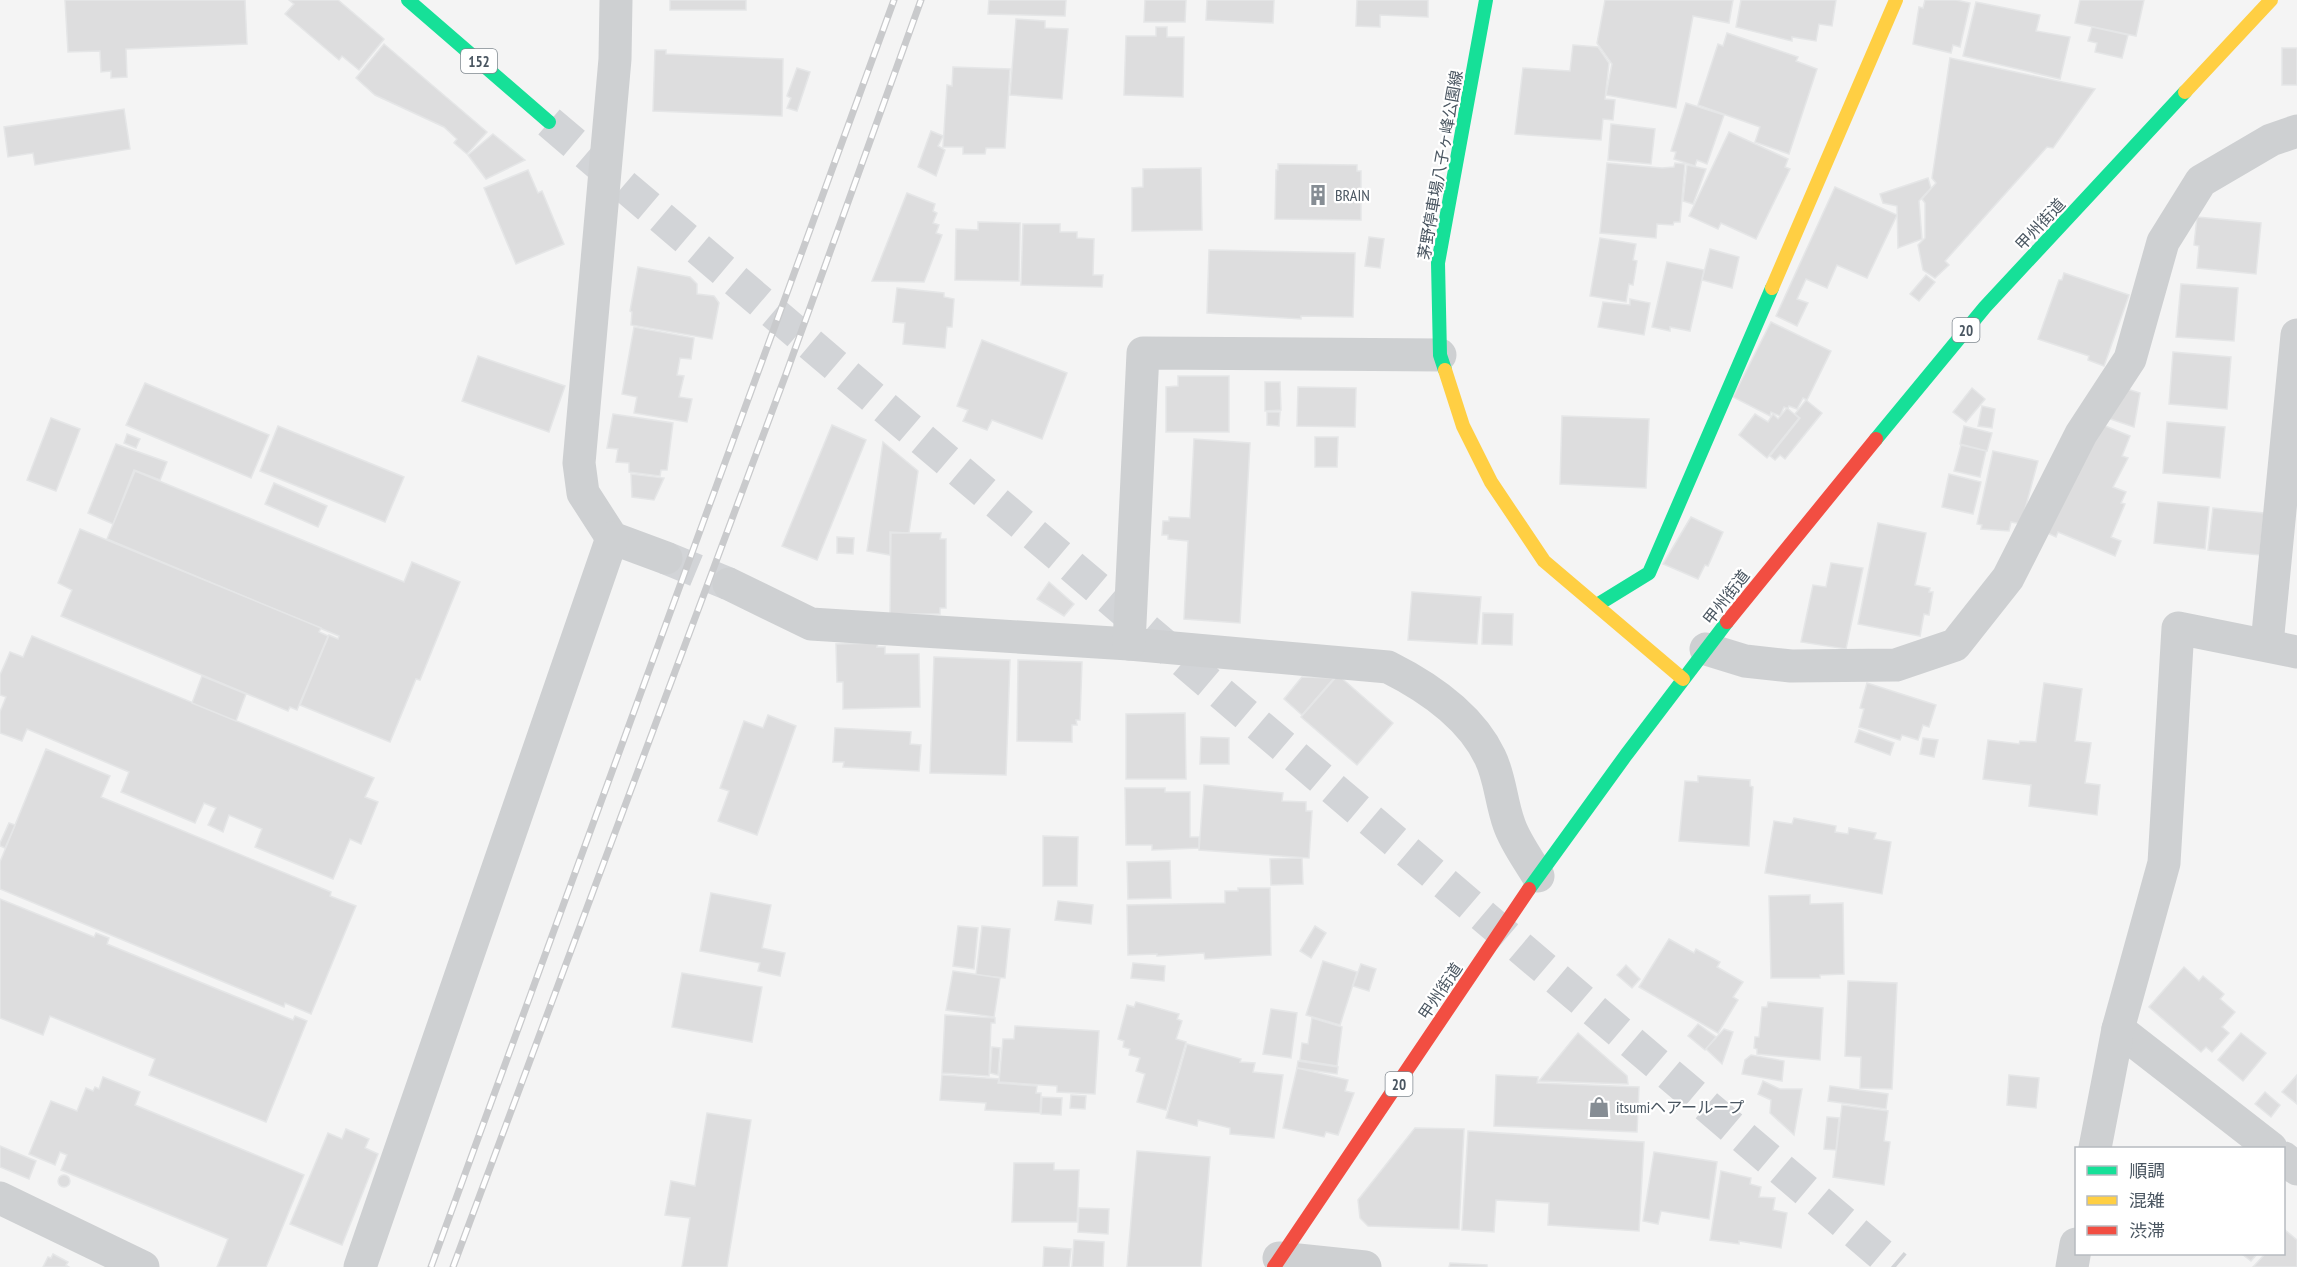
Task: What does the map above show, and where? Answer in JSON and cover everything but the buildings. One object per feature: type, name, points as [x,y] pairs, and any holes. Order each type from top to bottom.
[{"type":"main road","name":"152","points":[[408,0],[549,123]]},
{"type":"main road","name":"茅野停車場八子ヶ峰公園線","points":[[1486,0],[1438,263],[1440,355],[1463,426],[1491,482],[1544,561],[1683,679]]},
{"type":"main road","points":[[1597,605],[1649,573],[1896,0]]},
{"type":"main road","name":"甲州街道","points":[[1276,1263],[1538,876],[1683,679],[1767,570],[1985,307],[2271,0]]},
{"type":"street","points":[[616,0],[615,59],[579,463],[583,493],[612,538],[666,558]]},
{"type":"street","points":[[1706,650],[1745,662],[1791,666],[1896,665],[1955,645],[2008,578],[2081,434],[2130,359],[2163,242],[2201,181],[2271,140],[2297,131]]},
{"type":"street","points":[[2095,1147],[2118,1029],[2164,863],[2178,628],[2282,648],[2297,335]]},
{"type":"street","points":[[1129,644],[1143,353],[1440,355]]},
{"type":"street","points":[[360,1267],[612,538]]},
{"type":"street","points":[[729,584],[811,624],[1129,644],[1388,667],[1420,683],[1454,710],[1473,730],[1490,757],[1509,825],[1538,876]]},
{"type":"street","points":[[2118,1029],[2268,1147]]},
{"type":"street","points":[[2285,1160],[2297,1169]]},
{"type":"street","points":[[0,1198],[143,1267]]},
{"type":"street","points":[[2072,1267],[2075,1250]]},
{"type":"street","points":[[1276,1263],[1365,1267]]},
{"type":"tunnel","points":[[549,122],[1896,1267]]},
{"type":"tunnel","points":[[666,558],[729,584]]},
{"type":"railway","points":[[431,1267],[894,0]]},
{"type":"railway","points":[[453,1267],[786,374],[921,0]]},
{"type":"traffic: fast","points":[[408,0],[549,122]]},
{"type":"traffic: fast","points":[[1445,370],[1440,355],[1438,263],[1486,0]]},
{"type":"traffic: fast","points":[[1876,439],[1985,307],[2185,92]]},
{"type":"traffic: fast","points":[[1597,605],[1649,573],[1772,288]]},
{"type":"traffic: fast","points":[[1529,889],[1626,755],[1727,622]]},
{"type":"traffic: slow","points":[[1772,288],[1896,0]]},
{"type":"traffic: slow","points":[[2185,92],[2271,0]]},
{"type":"traffic: slow","points":[[1445,370],[1463,426],[1491,482],[1544,561],[1683,679]]},
{"type":"traffic: jam","points":[[1727,622],[1876,439]]},
{"type":"traffic: jam","points":[[1274,1267],[1529,889]]},
{"type":"place","name":"BRAIN","points":[[1318,195]]},
{"type":"place","name":"itsumiヘアーループ","points":[[1599,1107]]}]
